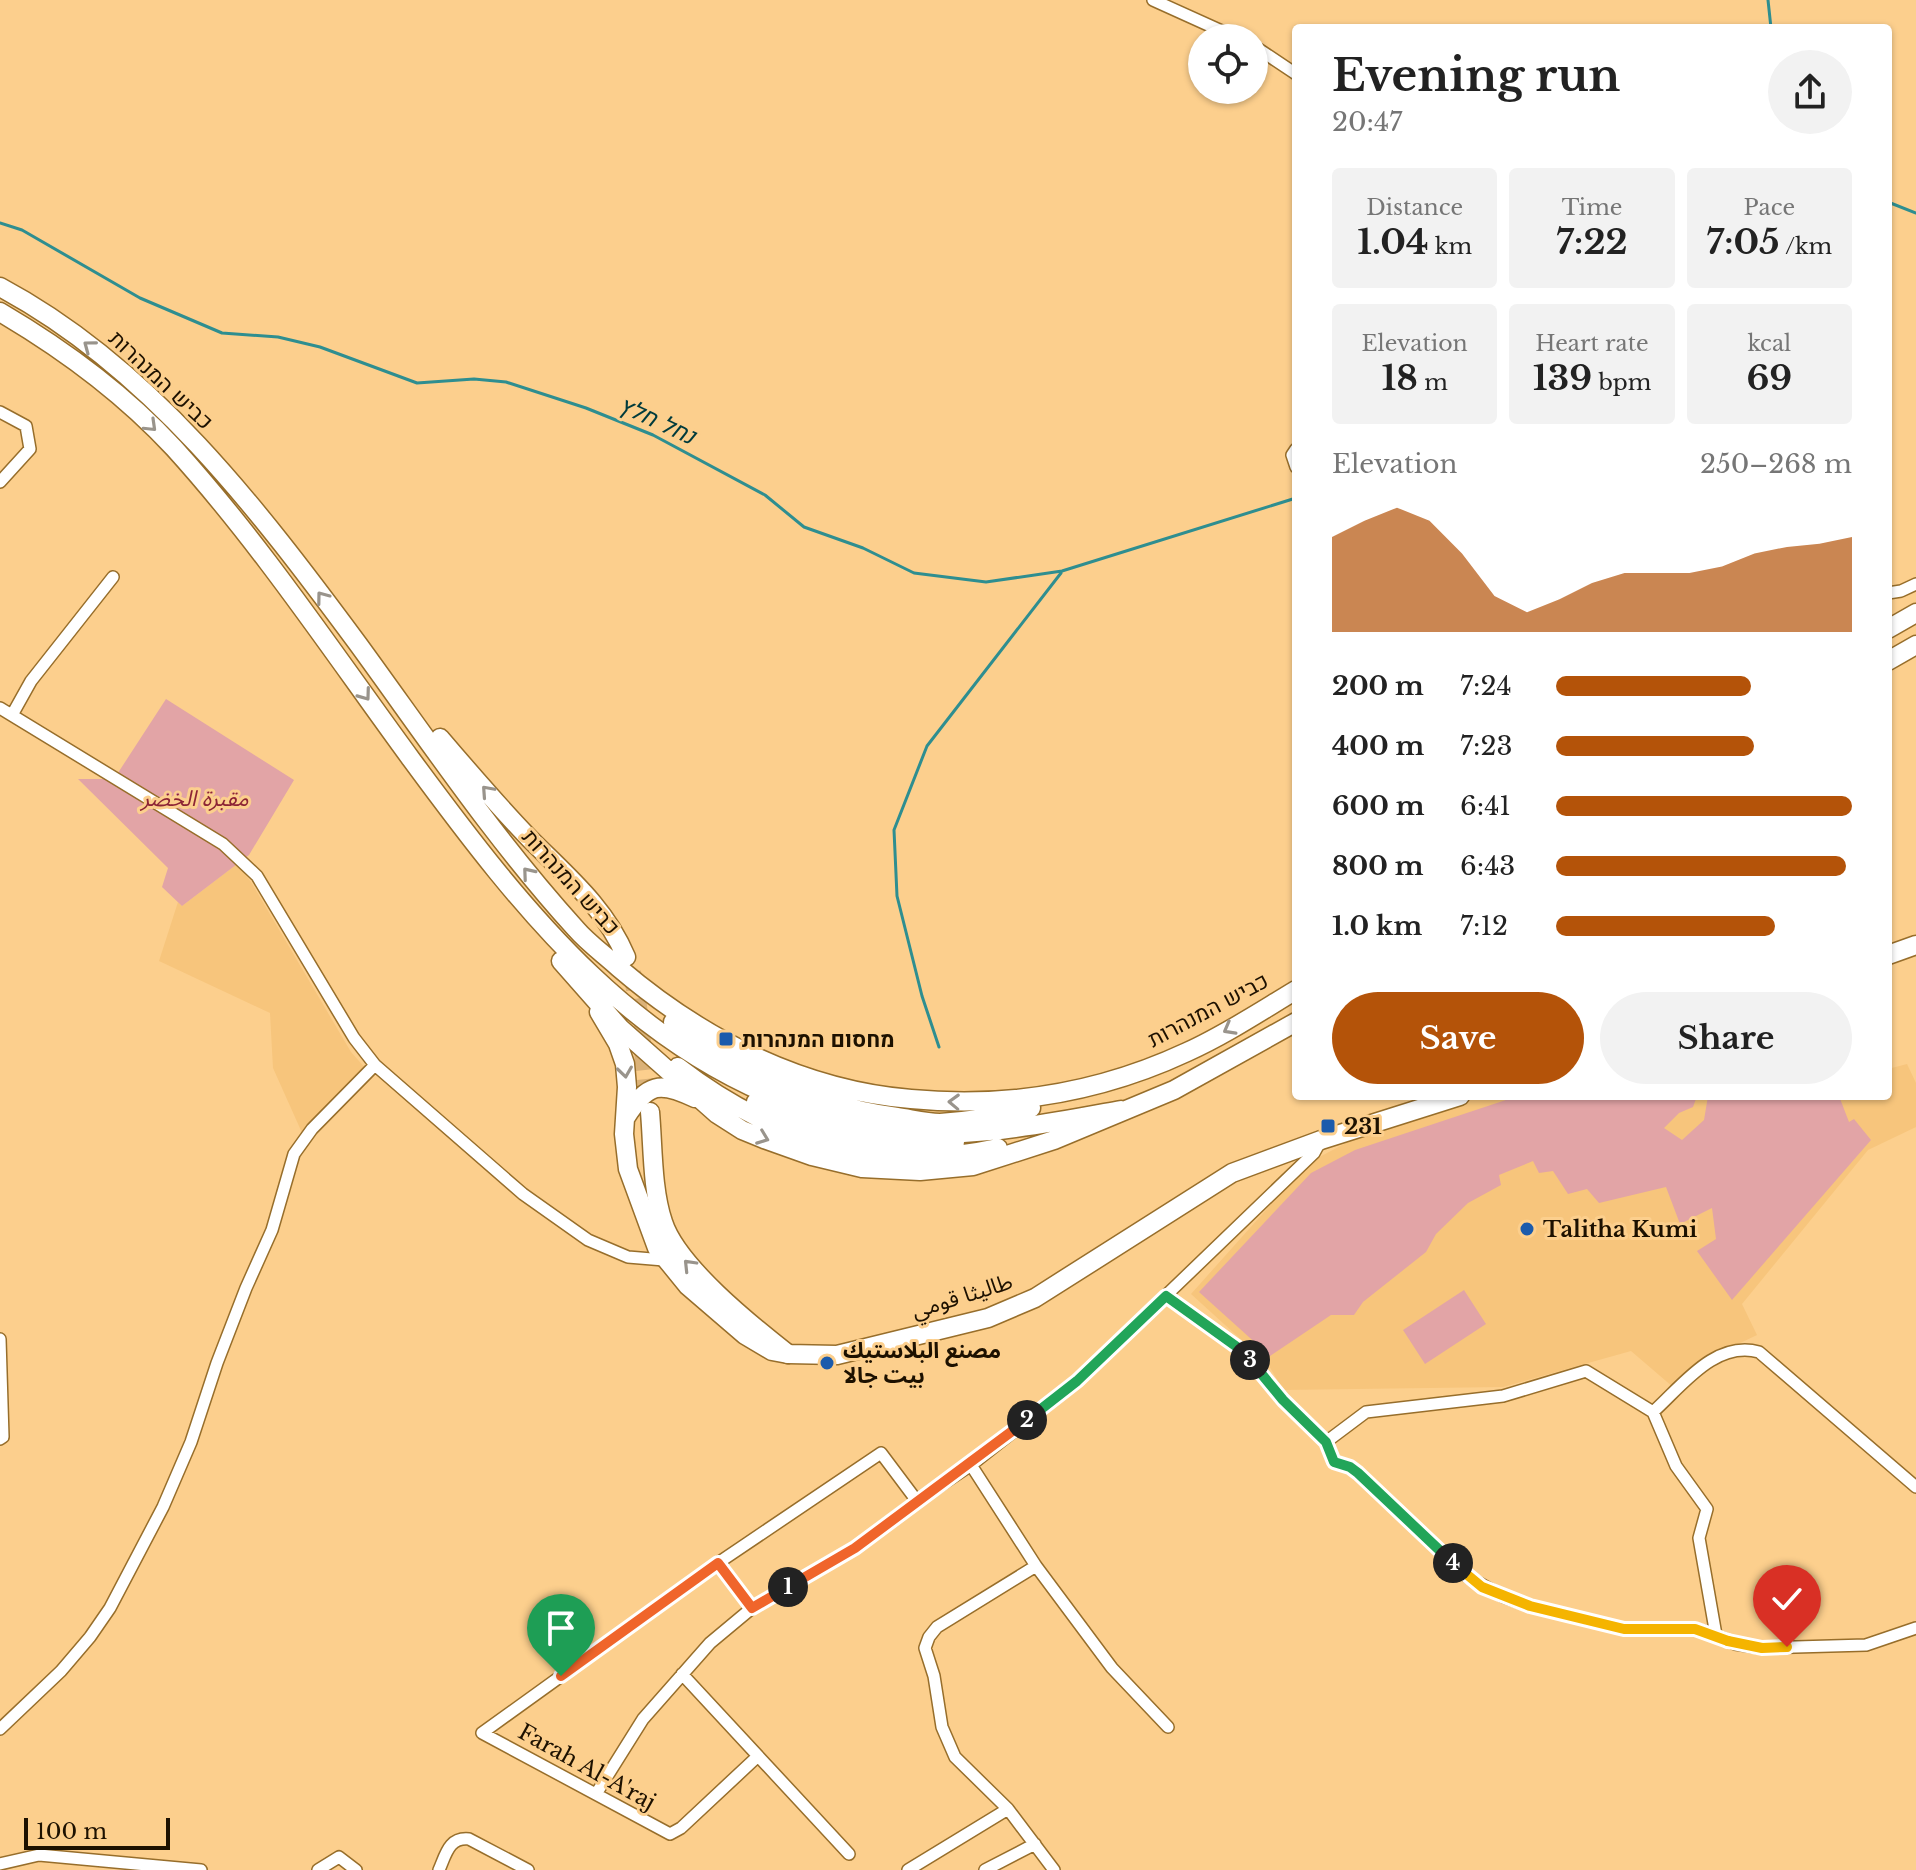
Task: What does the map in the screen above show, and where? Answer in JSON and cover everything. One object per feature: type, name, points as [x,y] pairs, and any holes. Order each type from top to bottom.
[{"type":"main road","name":"כביש המנהרות","points":[[0,287],[36,306],[97,351],[174,419],[258,515],[355,640],[498,836],[578,932],[642,987],[686,1019],[732,1045],[789,1073],[845,1090],[880,1097],[953,1103],[1000,1102],[1079,1088],[1136,1073],[1191,1051],[1292,992]]},
{"type":"main road","name":"כביש המנהרות","points":[[0,312],[84,367],[171,445],[253,544],[457,821],[517,896]]},
{"type":"main road","points":[[1892,627],[1916,613]]},
{"type":"main road","points":[[355,640],[509,817],[593,901],[612,928],[626,957]]},
{"type":"main road","points":[[1892,659],[1916,645]]},
{"type":"main road","points":[[517,896],[553,950],[620,1028],[696,1098],[742,1130],[842,1164],[885,1142],[937,1123],[999,1117],[1075,1096],[1136,1073]]},
{"type":"main road","points":[[517,896],[579,964],[670,1041],[754,1090],[810,1111],[872,1128],[885,1142]]},
{"type":"main road","points":[[578,932],[634,988],[704,1046],[752,1075],[793,1092],[910,1157],[979,1152],[1082,1129],[1174,1090],[1292,1024]]},
{"type":"main road","points":[[1892,954],[1916,945]]},
{"type":"main road","points":[[553,950],[674,1056],[706,1076],[804,1123],[849,1137],[885,1142],[1029,1127],[1115,1113]]},
{"type":"main road","name":"طاليثا قومي","points":[[553,950],[595,1006],[618,1044],[625,1064],[624,1134],[628,1169],[657,1248],[688,1286],[745,1335],[772,1351],[788,1354],[837,1355],[988,1318],[1035,1298],[1232,1173],[1321,1140],[1447,1100]]},
{"type":"main road","points":[[626,1117],[641,1096],[653,1088],[670,1087],[696,1098]]},
{"type":"main road","points":[[880,1097],[885,1142]]},
{"type":"main road","points":[[650,1112],[659,1211],[670,1240],[688,1264],[788,1354]]},
{"type":"street","points":[[1153,0],[1206,24]]},
{"type":"street","points":[[1268,55],[1292,71]]},
{"type":"street","points":[[0,412],[26,426],[30,449],[0,482]]},
{"type":"street","points":[[12,715],[31,681],[113,577]]},
{"type":"street","points":[[1892,592],[1916,584]]},
{"type":"street","points":[[0,708],[223,844],[245,862],[257,876],[354,1038],[375,1065],[523,1194],[609,1251],[628,1257],[664,1260]]},
{"type":"street","points":[[0,1729],[61,1671],[110,1608],[163,1507],[191,1442],[222,1351],[272,1230],[294,1154],[312,1129],[375,1065]]},
{"type":"street","points":[[596,1794],[643,1719],[710,1643],[752,1608],[855,1548],[971,1465],[1077,1381],[1314,1153],[1321,1140]]},
{"type":"street","points":[[1166,1296],[1237,1347],[1283,1400],[1326,1442],[1334,1462],[1350,1467],[1465,1575],[1493,1592],[1530,1606],[1624,1629],[1695,1629],[1735,1644],[1762,1648],[1866,1645],[1916,1628]]},
{"type":"street","points":[[0,1339],[3,1437],[0,1439]]},
{"type":"street","points":[[1653,1412],[1702,1366],[1728,1352],[1745,1348],[1759,1352],[1916,1487]]},
{"type":"street","points":[[1326,1442],[1366,1412],[1503,1396],[1586,1371],[1653,1412],[1676,1466],[1707,1509],[1699,1538],[1716,1635]]},
{"type":"street","name":"Farah Al-A'raj","points":[[758,1756],[681,1828],[670,1834],[482,1733],[718,1563],[881,1453],[917,1501]]},
{"type":"street","points":[[971,1465],[1036,1566],[1112,1668],[1168,1727]]},
{"type":"street","points":[[718,1563],[752,1608]]},
{"type":"street","points":[[1036,1566],[937,1627],[925,1648],[934,1676],[942,1727],[955,1757],[1008,1809],[1054,1870]]},
{"type":"street","points":[[682,1674],[849,1854]]},
{"type":"street","points":[[908,1870],[1008,1809]]},
{"type":"street","points":[[439,1870],[450,1845],[462,1838],[528,1870]]},
{"type":"street","points":[[985,1870],[1035,1844]]},
{"type":"street","points":[[0,1864],[39,1855],[201,1870]]},
{"type":"street","points":[[318,1870],[339,1857],[356,1870]]},
{"type":"shaded area","points":[[237,864],[251,882],[351,1052],[367,1070],[303,1135],[273,1068],[270,1013],[159,961],[178,902],[182,906]]},
{"type":"shaded area","name":"Talitha Kumi","points":[[1907,1064],[1916,1083],[1916,1127],[1868,1150],[1742,1304],[1757,1335],[1698,1363],[1673,1387],[1631,1351],[1503,1387],[1283,1390],[1268,1364],[1191,1294],[1308,1163],[1367,1132],[1467,1100],[1892,1100],[1892,1068]]},
{"type":"green space","name":"مقبرة الخضر","points":[[166,699],[294,780],[249,855],[182,906],[162,887],[168,868],[78,779],[114,779]]},
{"type":"green space","points":[[1506,1100],[1696,1100],[1693,1107],[1679,1113],[1664,1128],[1682,1140],[1704,1120],[1707,1100],[1841,1100],[1849,1122],[1854,1119],[1871,1140],[1732,1300],[1697,1251],[1716,1239],[1712,1208],[1680,1224],[1666,1187],[1599,1203],[1587,1189],[1568,1194],[1553,1171],[1539,1173],[1533,1161],[1499,1175],[1501,1185],[1468,1203],[1436,1234],[1426,1252],[1363,1302],[1354,1315],[1331,1315],[1270,1356],[1199,1292],[1311,1173],[1355,1150]]},
{"type":"green space","points":[[1464,1290],[1486,1324],[1425,1364],[1403,1330]]},
{"type":"waterway","name":"נחל חלץ","points":[[1768,0],[1771,24]]},
{"type":"waterway","points":[[1892,204],[1916,213]]},
{"type":"waterway","name":"נחל חלץ","points":[[0,223],[22,230],[140,298],[222,333],[278,337],[320,347],[417,383],[474,379],[506,382],[586,408],[653,435],[765,495],[804,527],[863,548],[914,573],[986,582],[1062,571],[1292,499]]},
{"type":"waterway","points":[[939,1047],[922,996],[897,896],[894,830],[927,746],[1061,573]]},
{"type":"tunnel","points":[[632,972],[649,1106]]},
{"type":"place","name":"מחסום המנהרות","points":[[726,1039]]},
{"type":"place","name":"231","points":[[1328,1126]]},
{"type":"place","name":"Talitha Kumi","points":[[1527,1229]]},
{"type":"place","name":"مصنع البلاستيك بيت جالا","points":[[827,1363]]},
{"type":"route","points":[[561,1676],[718,1563],[752,1608],[855,1548],[971,1465],[1077,1381],[1166,1296],[1237,1347],[1283,1400],[1326,1442],[1334,1462],[1358,1473],[1465,1575],[1482,1587],[1530,1606],[1624,1629],[1695,1629],[1735,1644],[1762,1648],[1787,1647]]}]
